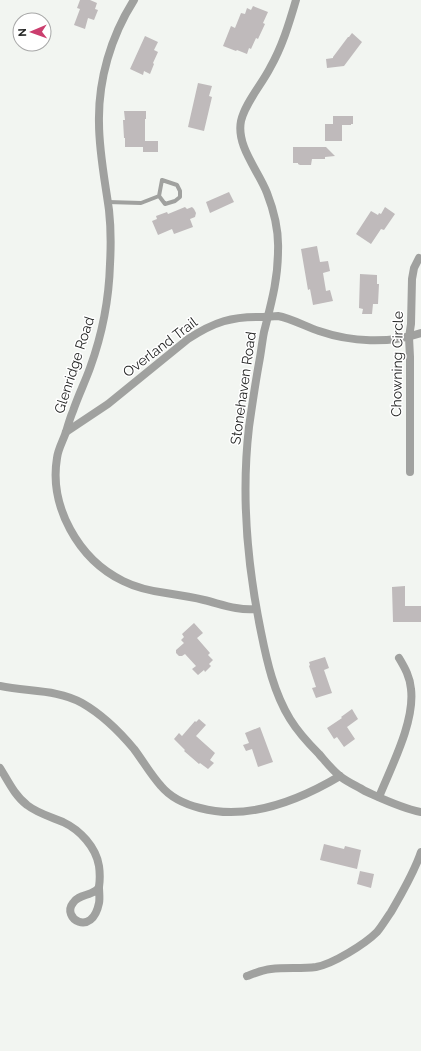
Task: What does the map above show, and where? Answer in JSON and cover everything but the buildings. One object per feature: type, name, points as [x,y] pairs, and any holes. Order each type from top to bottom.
[{"type":"street","name":"Glenridge Road","points":[[134,0],[120,26],[109,55],[100,100],[99,123],[101,155],[108,202],[110,235],[108,294],[99,340],[58,452],[56,477],[57,491],[65,520],[83,549],[94,561],[116,577],[135,586],[149,590],[203,600],[239,609],[256,609]]},
{"type":"street","name":"Stonehaven Road","points":[[296,0],[289,26],[278,52],[244,113],[240,129],[242,141],[246,151],[258,174],[272,208],[277,227],[279,247],[275,286],[269,317],[264,333],[255,385],[249,427],[247,456],[245,494],[246,525],[256,609],[273,680],[283,706],[291,721],[302,736],[331,768],[349,782],[378,797],[421,812]]},
{"type":"street","name":"Chowning Circle","points":[[410,472],[409,337],[411,324],[412,279],[418,258]]},
{"type":"street","name":"Overland Trail","points":[[66,432],[108,404],[188,339],[216,323],[230,319],[246,316],[278,316],[319,331],[356,339],[401,339],[421,333]]},
{"type":"street","points":[[378,797],[404,735],[411,701],[409,677],[399,658]]},
{"type":"street","points":[[0,686],[49,692],[68,697],[99,714],[112,725],[134,749],[160,785],[176,799],[188,805],[224,812],[258,809],[278,805],[305,795],[340,776]]},
{"type":"street","points":[[0,768],[21,800],[37,811],[66,823],[77,830],[85,838],[97,858],[99,865],[100,887],[99,902],[96,912],[92,919],[88,922],[82,923],[73,918],[70,908],[76,899],[95,892],[100,887]]},
{"type":"street","points":[[247,976],[271,968],[306,968],[330,963],[362,943],[376,932],[398,901],[421,852]]},
{"type":"lane","points":[[162,180],[177,185],[180,190],[180,198],[175,201],[164,204],[159,196],[162,180]]},
{"type":"lane","points":[[108,202],[141,203],[159,196]]}]
